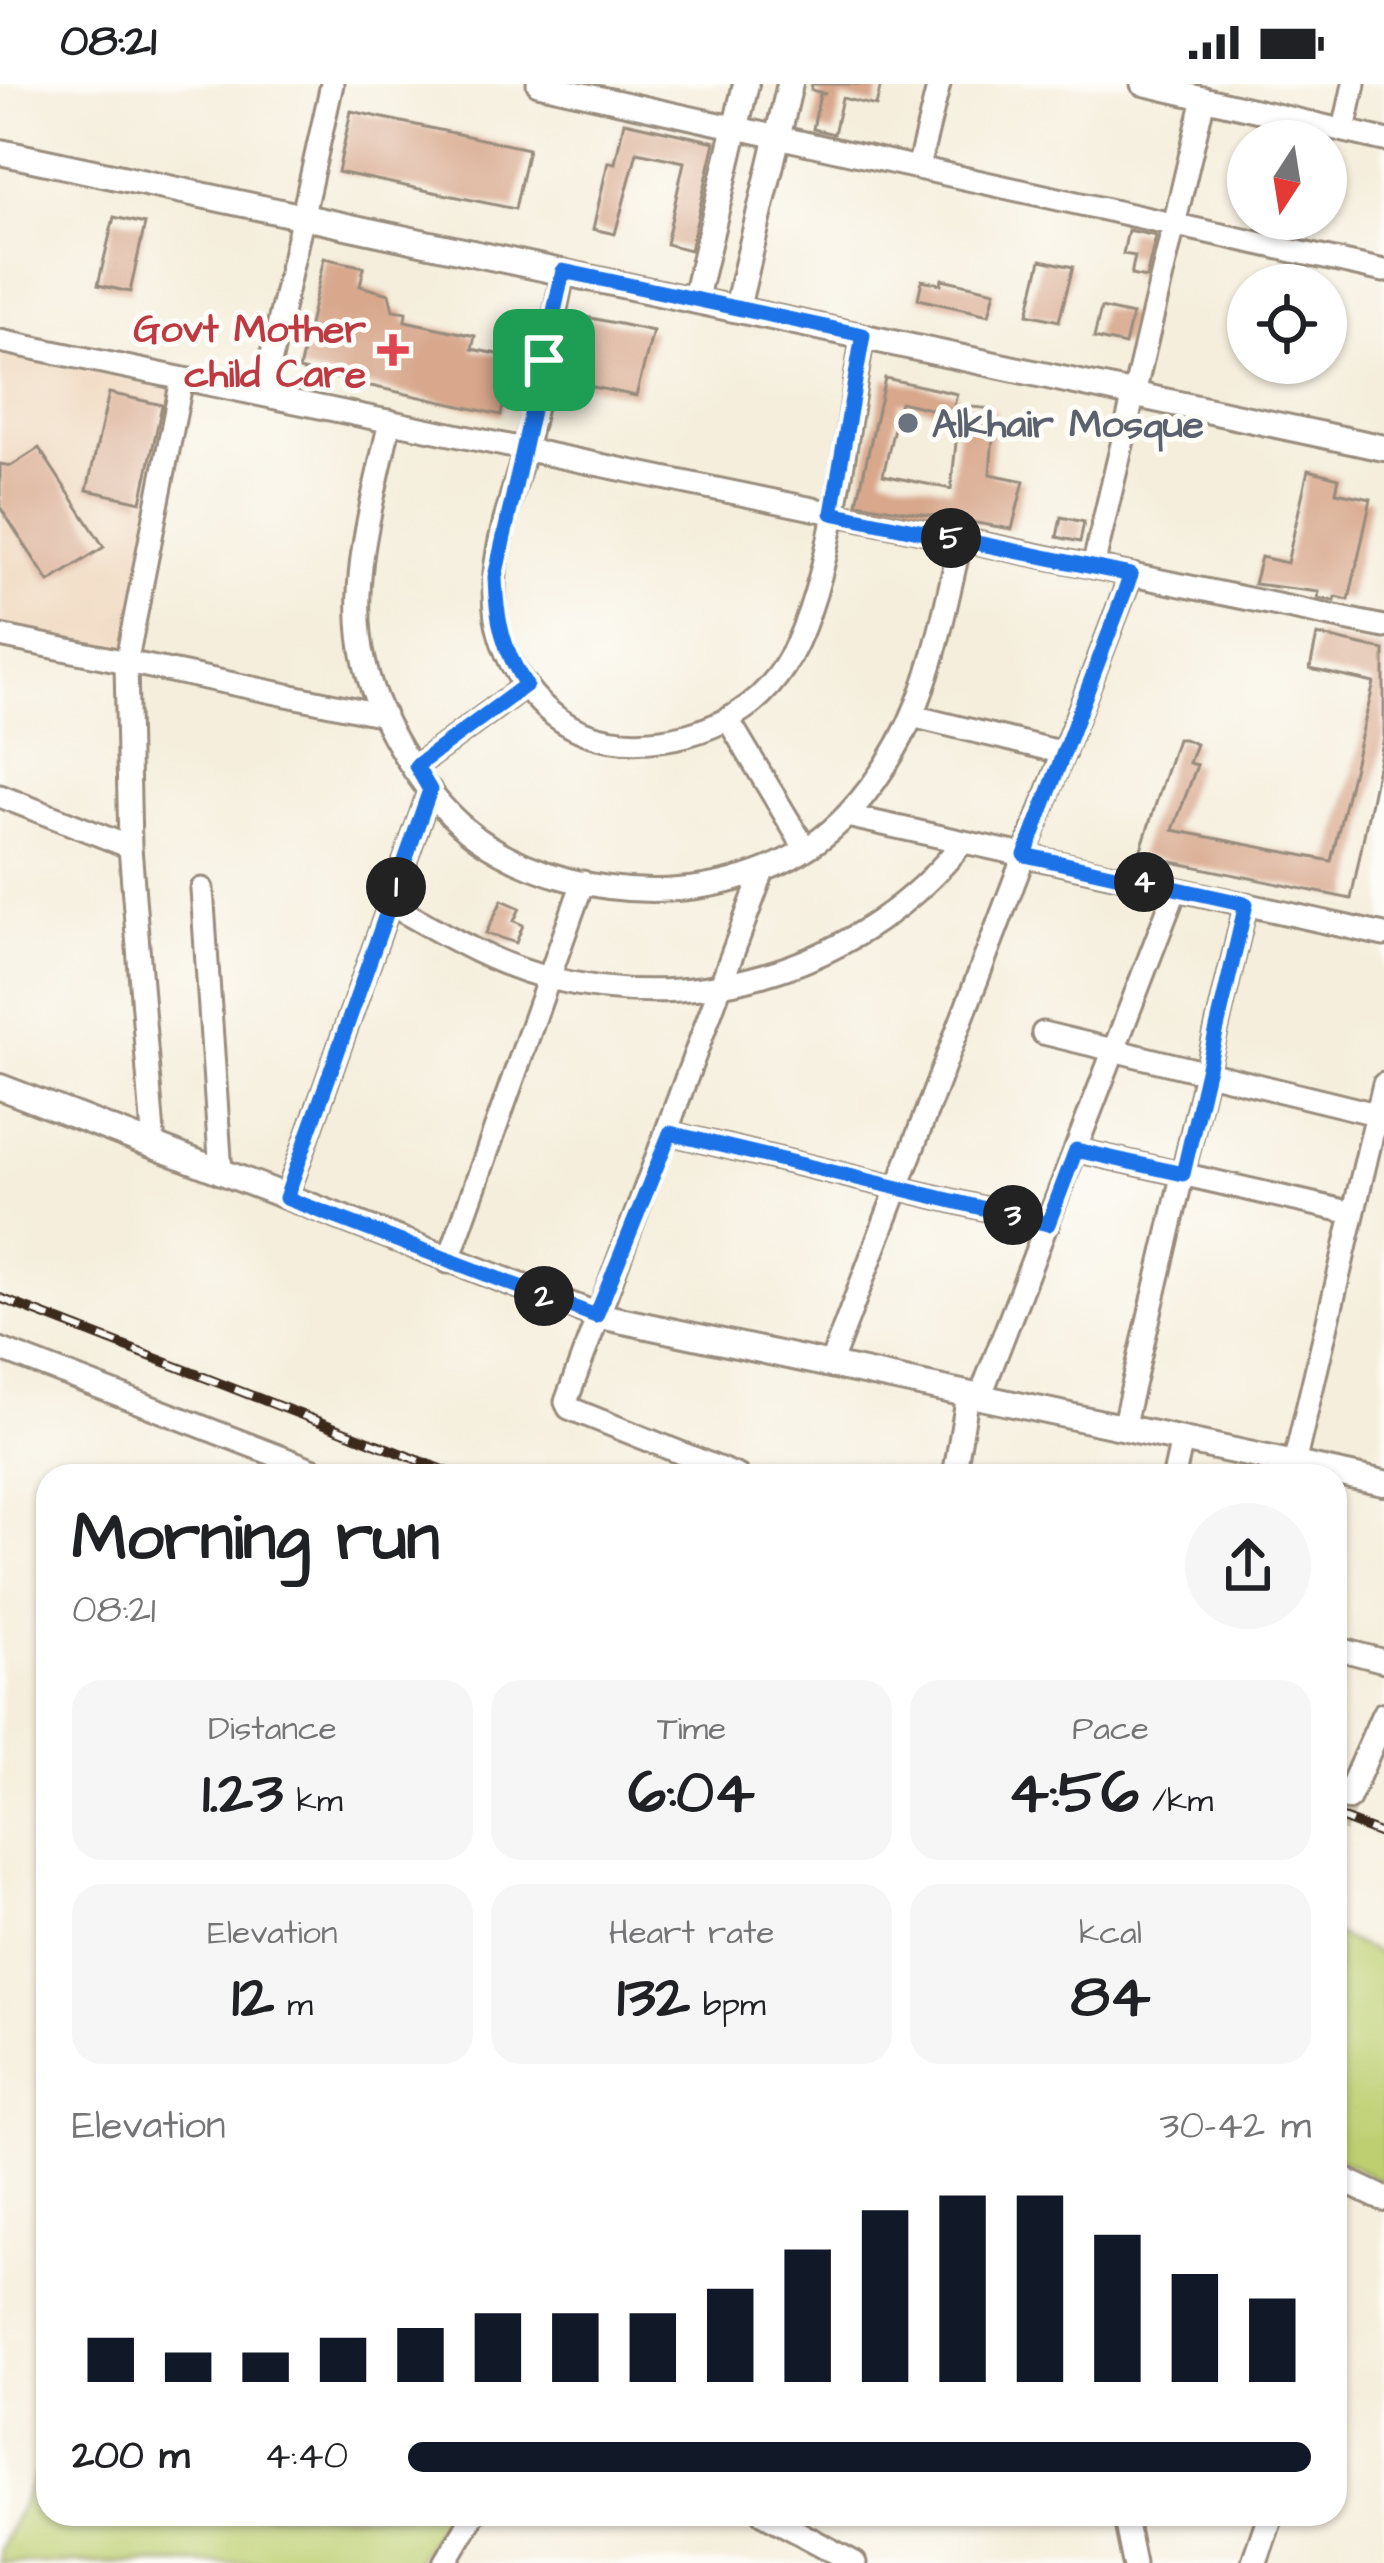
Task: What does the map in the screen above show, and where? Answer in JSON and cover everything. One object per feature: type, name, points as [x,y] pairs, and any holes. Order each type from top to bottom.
[{"type":"street","points":[[263,395],[332,84]]},
{"type":"street","points":[[538,84],[599,90],[778,136],[1384,271]]},
{"type":"street","points":[[694,299],[746,84]]},
{"type":"street","points":[[736,308],[790,84]]},
{"type":"street","points":[[918,168],[939,84]]},
{"type":"street","points":[[1142,84],[1300,120]]},
{"type":"street","points":[[1346,120],[1354,84]]},
{"type":"street","points":[[1093,567],[1204,98]]},
{"type":"street","points":[[1347,131],[1384,140]]},
{"type":"street","points":[[0,152],[1384,448]]},
{"type":"street","points":[[563,271],[495,577],[496,618],[508,658],[560,722],[614,740],[668,740],[729,721],[780,674],[798,638],[832,513],[863,335]]},
{"type":"street","points":[[0,341],[1384,627]]},
{"type":"street","points":[[154,1147],[130,847],[126,664],[182,379]]},
{"type":"street","points":[[390,421],[370,515],[358,614],[365,665],[384,715],[430,790],[472,835],[493,848],[583,882],[687,888],[762,874],[847,816],[916,717],[961,540]]},
{"type":"street","points":[[830,1365],[1131,575]]},
{"type":"street","points":[[0,637],[384,715]]},
{"type":"street","points":[[416,766],[526,685]]},
{"type":"street","points":[[916,717],[1064,753]]},
{"type":"street","points":[[729,721],[805,848]]},
{"type":"street","points":[[286,1198],[430,790]]},
{"type":"street","points":[[0,796],[130,847]]},
{"type":"street","points":[[847,816],[1384,935]]},
{"type":"street","points":[[390,904],[463,945],[548,978],[641,991],[724,988],[811,960],[849,940],[918,890],[963,842]]},
{"type":"street","points":[[708,1464],[569,1408],[566,1402],[724,988],[762,874]]},
{"type":"street","points":[[448,1262],[583,882]]},
{"type":"street","points":[[202,889],[221,1173]]},
{"type":"street","points":[[957,1464],[974,1396],[1048,1224],[1176,889]]},
{"type":"street","points":[[1123,1428],[1246,904]]},
{"type":"street","points":[[1042,1033],[1380,1115]]},
{"type":"street","points":[[0,1087],[596,1316],[1294,1464],[1384,1084]]},
{"type":"street","points":[[670,1133],[1048,1224]]},
{"type":"street","points":[[1076,1150],[1353,1213]]},
{"type":"street","points":[[0,1349],[299,1464]]},
{"type":"street","points":[[1177,1464],[1182,1441]]},
{"type":"street","points":[[1347,1476],[1384,1484]]},
{"type":"street","points":[[1347,1651],[1384,1661]]},
{"type":"street","points":[[1348,1797],[1384,1715]]},
{"type":"street","points":[[1347,2182],[1384,2199]]},
{"type":"street","points":[[445,2563],[468,2526]]},
{"type":"street","points":[[786,2526],[855,2563]]},
{"type":"street","points":[[1126,2526],[1134,2563]]},
{"type":"street","points":[[1254,2563],[1267,2526]]},
{"type":"shaded area","points":[[0,351],[195,392],[142,656],[0,627]]},
{"type":"green space","points":[[1347,1939],[1384,1956],[1384,2183],[1347,2163]]},
{"type":"green space","points":[[36,2473],[36,2526],[438,2526],[415,2563],[0,2563],[0,2549]]},
{"type":"building","points":[[812,84],[881,84],[876,106],[842,98],[834,134],[813,129],[820,94],[826,94],[811,90]]},
{"type":"building","points":[[351,111],[528,149],[515,209],[338,172]]},
{"type":"building","points":[[624,122],[715,142],[690,250],[666,244],[684,162],[637,152],[615,234],[593,229],[608,162],[615,163]]},
{"type":"building","points":[[114,217],[145,224],[130,292],[98,285]]},
{"type":"building","points":[[1128,230],[1156,236],[1146,278],[1131,275],[1135,256],[1123,254]]},
{"type":"building","points":[[324,258],[364,267],[360,286],[389,294],[393,310],[406,312],[405,321],[475,336],[472,349],[502,355],[512,365],[501,415],[299,370]]},
{"type":"building","points":[[1041,260],[1073,267],[1059,321],[1028,314]]},
{"type":"building","points":[[942,279],[995,291],[989,315],[918,299],[922,280],[941,284]]},
{"type":"building","points":[[1101,308],[1132,315],[1125,345],[1094,338]]},
{"type":"building","points":[[586,317],[653,331],[636,396],[570,382]]},
{"type":"building","points":[[885,378],[957,394],[952,414],[900,402],[883,475],[951,489],[960,406],[995,409],[990,474],[1024,481],[1012,529],[857,503]]},
{"type":"building","points":[[109,393],[162,405],[141,502],[87,490]]},
{"type":"building","points":[[39,448],[104,547],[49,582],[0,507],[0,464],[11,466]]},
{"type":"building","points":[[1308,470],[1339,478],[1336,492],[1371,499],[1349,600],[1254,584],[1261,557],[1287,563]]},
{"type":"building","points":[[1061,517],[1084,522],[1080,542],[1057,537]]},
{"type":"building","points":[[1317,635],[1384,650],[1384,737],[1351,899],[1139,855],[1177,739],[1184,739],[1196,744],[1189,763],[1197,765],[1173,830],[1331,861],[1374,683],[1310,669]]},
{"type":"building","points":[[502,900],[520,908],[514,921],[523,925],[516,943],[486,933]]},
{"type":"railway","points":[[0,1298],[428,1464]]},
{"type":"railway","points":[[1347,1821],[1384,1835]]},
{"type":"place","name":"Govt Mother child Care","points":[[393,350]]},
{"type":"place","name":"Alkhair Mosque","points":[[908,423]]},
{"type":"route","points":[[563,271],[863,335],[832,513],[1131,575],[1025,855],[1246,904],[1183,1174],[1076,1150],[1048,1224],[670,1133],[596,1316],[286,1198],[430,790],[416,766],[526,685],[508,658],[496,618],[495,577],[544,360],[563,271]]}]
